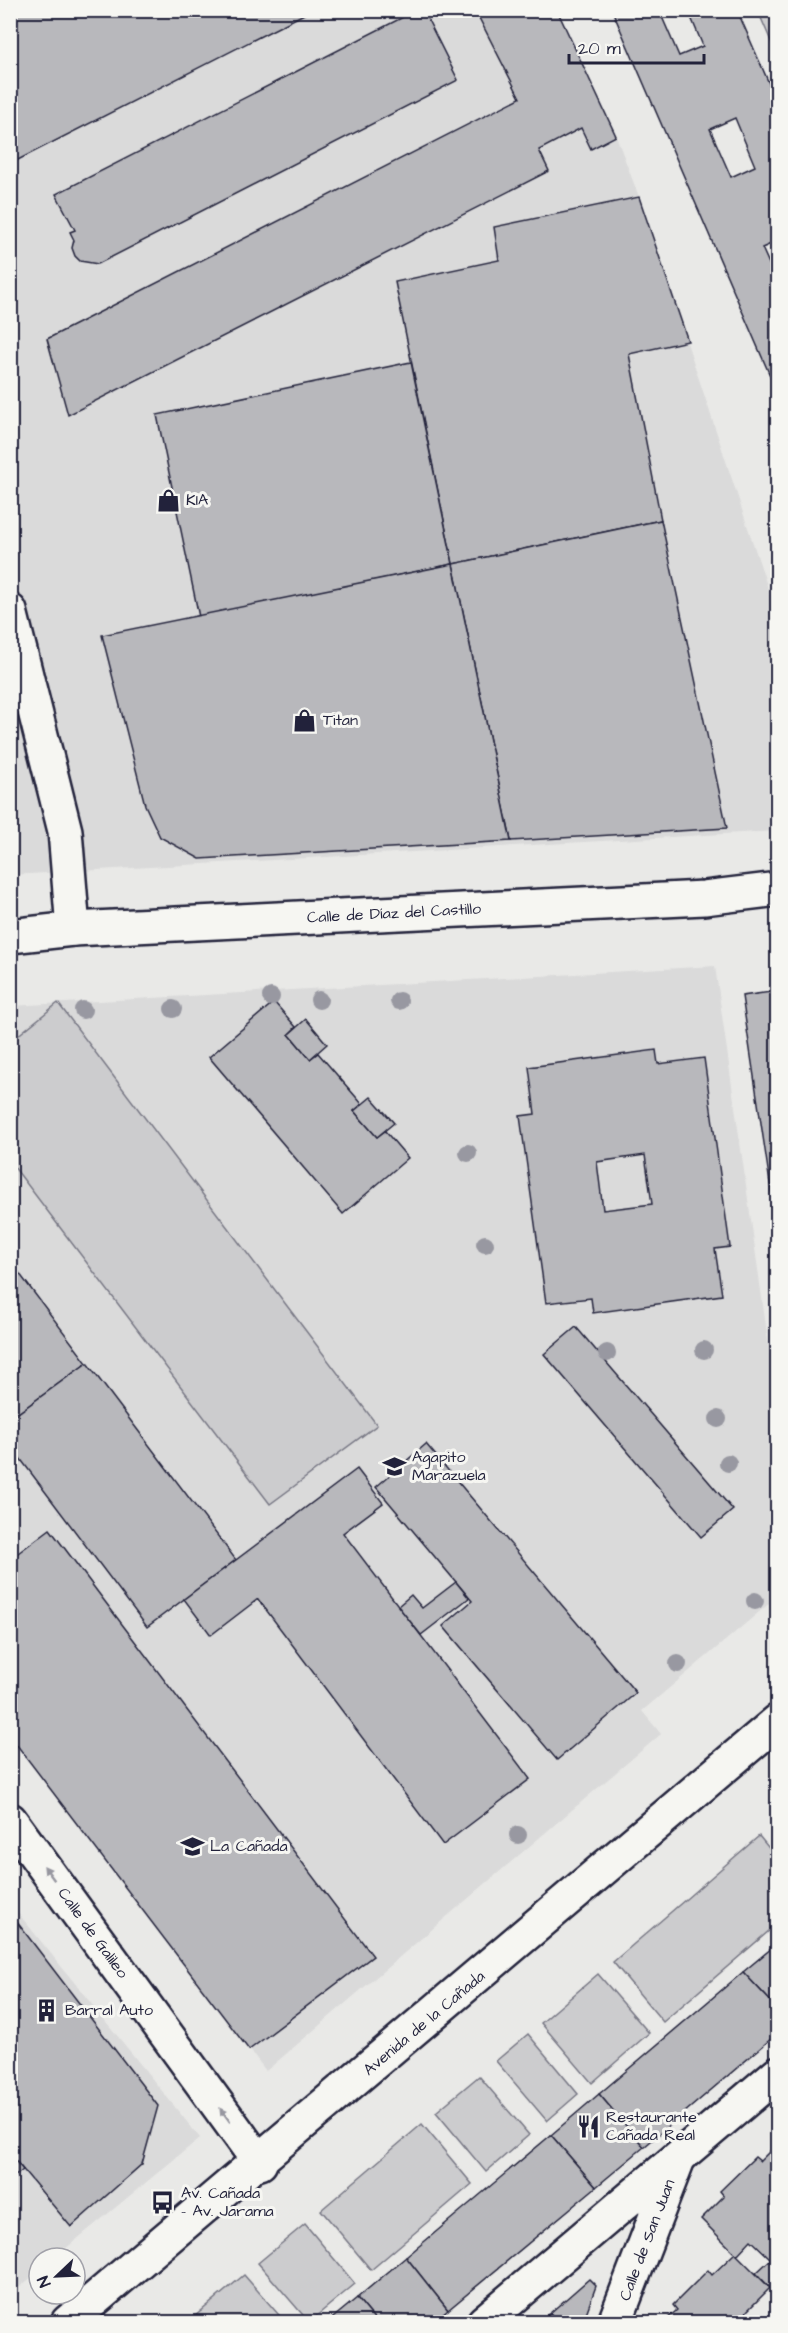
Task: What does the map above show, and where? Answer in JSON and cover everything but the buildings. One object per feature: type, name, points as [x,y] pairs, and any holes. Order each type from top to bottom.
[{"type":"street","points":[[10,611],[65,831],[74,929]]},
{"type":"street","name":"Calle de Díaz del Castillo","points":[[10,936],[74,929],[704,898],[777,889]]},
{"type":"street","name":"Avenida de la Cañada","points":[[68,2322],[260,2163],[777,1721]]},
{"type":"street","name":"Calle de Galileo","points":[[10,1820],[260,2163]]},
{"type":"street","points":[[484,2322],[777,2073]]},
{"type":"street","name":"Calle de San Juan","points":[[615,2322],[679,2157]]},
{"type":"shaded area","points":[[11,11],[557,11],[616,136],[639,197],[777,616],[777,831],[11,875]]},
{"type":"shaded area","points":[[758,11],[777,11],[777,55]]},
{"type":"shaded area","name":"Agapito Marazuela","points":[[715,966],[777,1404],[777,1597],[642,1711],[661,1734],[266,2071],[11,1736],[11,1006]]},
{"type":"shaded area","points":[[58,1003],[377,1425],[270,1504],[11,1163],[11,1041]]},
{"type":"shaded area","points":[[759,1836],[777,1858],[777,1924],[663,2022],[613,1962]]},
{"type":"shaded area","name":"Barral Auto","points":[[10,1903],[200,2138],[69,2246],[27,2246],[27,2281],[11,2294]]},
{"type":"shaded area","points":[[598,1974],[649,2033],[592,2083],[541,2023]]},
{"type":"shaded area","points":[[528,2034],[578,2094],[547,2121],[496,2061]]},
{"type":"shaded area","points":[[479,2076],[529,2135],[486,2172],[436,2112]]},
{"type":"shaded area","points":[[422,2124],[472,2184],[371,2270],[321,2210]]},
{"type":"shaded area","points":[[305,2224],[355,2284],[309,2322],[258,2263]]},
{"type":"shaded area","points":[[244,2275],[285,2322],[188,2322]]},
{"type":"place","name":"KIA","points":[[168,500]]},
{"type":"place","name":"Titan","points":[[305,720]]},
{"type":"place","name":"Agapito Marazuela","points":[[394,1466]]},
{"type":"place","name":"La Cañada","points":[[192,1846]]},
{"type":"place","name":"Barral Auto","points":[[47,2010]]},
{"type":"place","name":"Restaurante Cañada Real","points":[[588,2126]]},
{"type":"place","name":"Av. Cañada - Av. Jarama","points":[[163,2202]]}]
